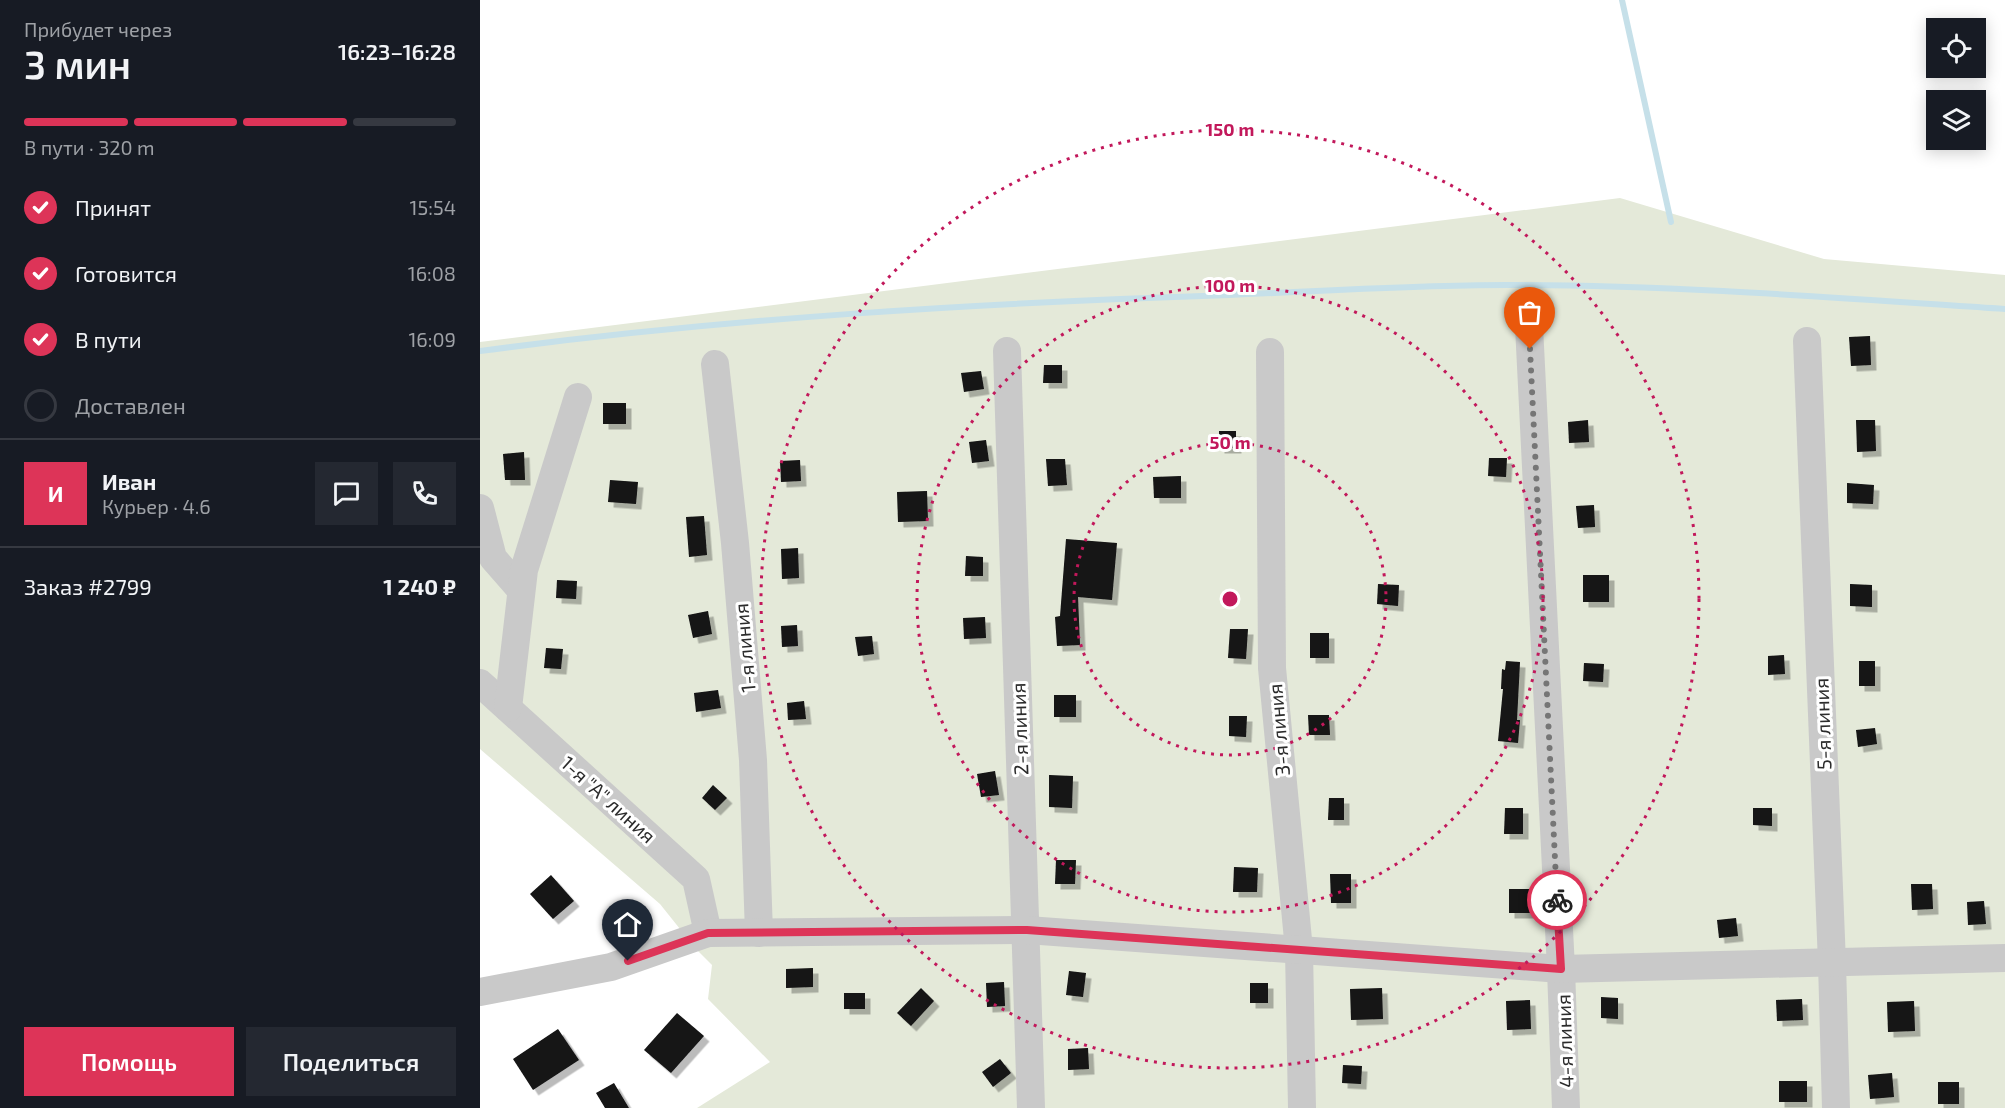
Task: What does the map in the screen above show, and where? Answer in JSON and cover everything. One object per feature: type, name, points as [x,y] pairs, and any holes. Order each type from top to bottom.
[{"type":"street","name":"4-я линия","points":[[1528,326],[1566,1108]]},
{"type":"street","name":"5-я линия","points":[[1806,340],[1836,1108]]},
{"type":"street","name":"2-я линия","points":[[1007,351],[1031,1108]]},
{"type":"street","name":"3-я линия","points":[[1269,352],[1272,668],[1299,950],[1302,1108]]},
{"type":"street","name":"1-я линия","points":[[715,364],[735,543],[753,760],[759,933]]},
{"type":"street","points":[[508,708],[524,570],[578,397]]},
{"type":"street","points":[[480,508],[493,558],[521,590]]},
{"type":"street","name":"1-я \"А\" линия","points":[[480,683],[696,879],[708,933]]},
{"type":"street","points":[[480,992],[611,967],[708,933],[1027,930],[1561,969],[2005,958]]},
{"type":"green space","points":[[1620,198],[1824,259],[2005,275],[2005,1108],[697,1108],[770,1062],[708,999],[712,965],[660,904],[480,749],[480,342]]},
{"type":"building","points":[[1870,336],[1871,365],[1851,366],[1849,337]]},
{"type":"building","points":[[1044,365],[1062,365],[1062,383],[1043,383]]},
{"type":"building","points":[[981,371],[984,389],[964,392],[961,373]]},
{"type":"building","points":[[603,403],[626,403],[626,424],[603,424]]},
{"type":"building","points":[[1588,420],[1589,442],[1569,443],[1568,422]]},
{"type":"building","points":[[1856,420],[1875,420],[1876,451],[1857,452]]},
{"type":"building","points":[[1219,431],[1236,431],[1236,448],[1219,448]]},
{"type":"building","points":[[986,440],[989,461],[972,463],[969,442]]},
{"type":"building","points":[[524,452],[525,480],[505,480],[503,454]]},
{"type":"building","points":[[1489,458],[1507,458],[1506,477],[1488,476]]},
{"type":"building","points":[[1046,459],[1065,459],[1067,485],[1048,486]]},
{"type":"building","points":[[800,460],[801,481],[781,482],[780,461]]},
{"type":"building","points":[[1181,476],[1181,498],[1154,498],[1153,477]]},
{"type":"building","points":[[610,480],[638,482],[636,504],[608,502]]},
{"type":"building","points":[[1847,483],[1874,485],[1873,504],[1847,503]]},
{"type":"building","points":[[927,491],[928,521],[898,522],[897,492]]},
{"type":"building","points":[[1594,505],[1595,527],[1578,528],[1576,506]]},
{"type":"building","points":[[704,516],[707,555],[689,557],[686,517]]},
{"type":"building","points":[[1066,539],[1117,543],[1112,600],[1078,597],[1080,645],[1057,646],[1055,617],[1060,616]]},
{"type":"building","points":[[798,548],[799,578],[782,579],[781,549]]},
{"type":"building","points":[[966,556],[983,557],[983,576],[965,576]]},
{"type":"building","points":[[1583,575],[1609,575],[1609,602],[1583,602]]},
{"type":"building","points":[[557,580],[577,581],[576,599],[556,598]]},
{"type":"building","points":[[1378,584],[1399,585],[1398,606],[1377,604]]},
{"type":"building","points":[[1850,584],[1872,585],[1872,607],[1850,606]]},
{"type":"building","points":[[708,611],[712,634],[693,638],[688,615]]},
{"type":"building","points":[[985,617],[986,638],[964,639],[963,618]]},
{"type":"building","points":[[797,625],[798,646],[782,647],[781,626]]},
{"type":"building","points":[[1230,629],[1248,629],[1246,659],[1228,658]]},
{"type":"building","points":[[1310,633],[1329,633],[1329,658],[1310,658]]},
{"type":"building","points":[[872,636],[874,654],[858,656],[855,637]]},
{"type":"building","points":[[546,648],[563,649],[561,669],[544,668]]},
{"type":"building","points":[[1784,655],[1785,674],[1768,675],[1768,656]]},
{"type":"building","points":[[1506,661],[1520,662],[1518,743],[1498,741],[1503,689],[1501,689],[1502,669],[1505,670]]},
{"type":"building","points":[[1859,661],[1875,661],[1875,686],[1859,686]]},
{"type":"building","points":[[1584,663],[1604,664],[1603,682],[1583,681]]},
{"type":"building","points":[[718,690],[721,708],[696,712],[694,693]]},
{"type":"building","points":[[1054,695],[1076,695],[1076,717],[1054,717]]},
{"type":"building","points":[[804,701],[806,719],[788,720],[787,703]]},
{"type":"building","points":[[1308,715],[1329,715],[1330,735],[1309,735]]},
{"type":"building","points":[[1229,716],[1247,716],[1246,737],[1229,736]]},
{"type":"building","points":[[1875,728],[1877,744],[1858,747],[1856,730]]},
{"type":"building","points":[[995,771],[999,795],[981,797],[977,774]]},
{"type":"building","points":[[1049,775],[1073,776],[1072,808],[1049,807]]},
{"type":"building","points":[[713,785],[727,798],[715,810],[702,798]]},
{"type":"building","points":[[1329,798],[1344,798],[1344,820],[1328,820]]},
{"type":"building","points":[[1505,808],[1523,808],[1523,834],[1504,834]]},
{"type":"building","points":[[1753,808],[1772,808],[1772,826],[1753,825]]},
{"type":"building","points":[[1056,860],[1076,860],[1075,884],[1055,884]]},
{"type":"building","points":[[1234,867],[1258,868],[1257,892],[1233,892]]},
{"type":"building","points":[[1330,874],[1351,874],[1351,903],[1331,903]]},
{"type":"building","points":[[551,875],[574,901],[553,919],[530,894]]},
{"type":"building","points":[[1911,884],[1932,884],[1933,909],[1912,910]]},
{"type":"building","points":[[1509,889],[1531,889],[1531,913],[1509,913]]},
{"type":"building","points":[[1984,901],[1986,924],[1968,925],[1967,902]]},
{"type":"building","points":[[1736,918],[1738,936],[1719,938],[1717,920]]},
{"type":"building","points":[[813,968],[813,987],[786,988],[786,969]]},
{"type":"building","points":[[1069,971],[1086,973],[1083,997],[1066,995]]},
{"type":"building","points":[[1004,982],[1005,1006],[987,1007],[986,983]]},
{"type":"building","points":[[1250,983],[1268,983],[1268,1003],[1250,1003]]},
{"type":"building","points":[[921,988],[934,1001],[911,1026],[897,1013]]},
{"type":"building","points":[[1382,988],[1383,1019],[1351,1020],[1350,989]]},
{"type":"building","points":[[844,993],[865,993],[865,1009],[844,1009]]},
{"type":"building","points":[[1601,997],[1618,998],[1618,1019],[1601,1018]]},
{"type":"building","points":[[1802,999],[1803,1020],[1777,1021],[1776,1000]]},
{"type":"building","points":[[1530,1000],[1531,1029],[1507,1030],[1506,1001]]},
{"type":"building","points":[[1914,1001],[1915,1031],[1888,1032],[1887,1002]]},
{"type":"building","points":[[677,1013],[704,1036],[671,1073],[644,1050]]},
{"type":"building","points":[[558,1029],[579,1060],[533,1090],[513,1059]]},
{"type":"building","points":[[1088,1048],[1089,1069],[1068,1070],[1068,1049]]},
{"type":"building","points":[[1000,1059],[1011,1073],[993,1087],[982,1072]]},
{"type":"building","points":[[1343,1065],[1362,1066],[1361,1084],[1342,1083]]},
{"type":"building","points":[[1892,1073],[1894,1097],[1870,1099],[1868,1075]]},
{"type":"building","points":[[1779,1081],[1807,1081],[1807,1102],[1779,1102]]},
{"type":"building","points":[[1938,1082],[1959,1082],[1959,1104],[1938,1104]]},
{"type":"building","points":[[614,1083],[629,1108],[605,1108],[596,1093]]},
{"type":"waterway","points":[[1622,0],[1671,222]]},
{"type":"waterway","points":[[480,351],[667,329],[854,314],[1042,302],[1437,286],[1506,285],[1694,290],[2005,309]]},
{"type":"way so far","points":[[1530,349],[1557,900]]},
{"type":"route","points":[[628,961],[708,933],[1027,930],[1561,969],[1557,900]]}]
